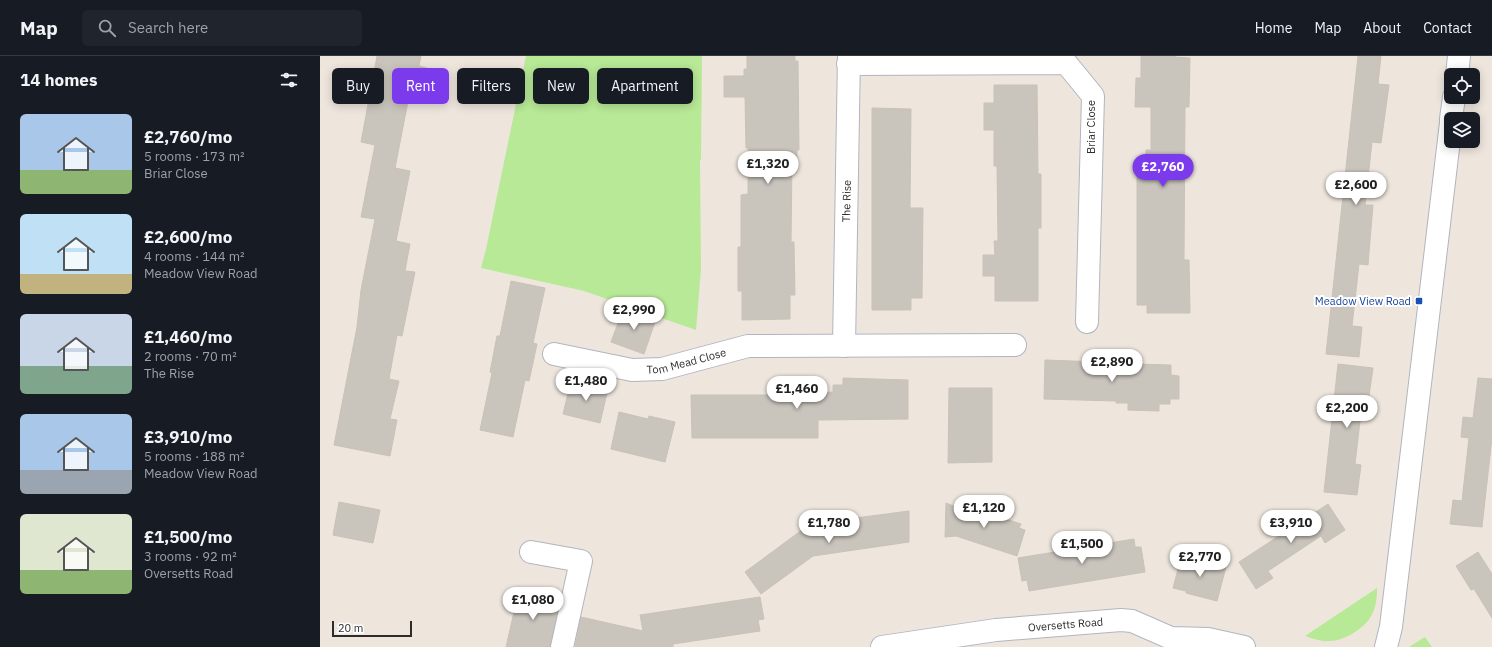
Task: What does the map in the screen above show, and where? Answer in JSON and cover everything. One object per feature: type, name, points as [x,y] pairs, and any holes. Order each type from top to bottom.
[{"type":"street","points":[[1458,68],[1459,56]]},
{"type":"street","name":"Briar Close","points":[[848,60],[1066,63],[1093,96],[1087,322]]},
{"type":"street","name":"The Rise","points":[[844,346],[848,60]]},
{"type":"street","points":[[1386,647],[1391,627],[1448,148]]},
{"type":"street","points":[[844,346],[1015,345]]},
{"type":"street","name":"Tom Mead Close","points":[[554,354],[632,370],[662,369],[748,346],[844,346]]},
{"type":"street","points":[[530,552],[581,561],[562,647]]},
{"type":"street","name":"Oversetts Road","points":[[882,647],[996,630],[1121,620],[1132,621],[1170,643],[1208,639],[1244,647]]},
{"type":"green space","points":[[526,56],[702,56],[700,161],[701,269],[696,330],[584,291],[481,268],[516,104],[525,104],[525,68],[524,68]]},
{"type":"green space","points":[[1377,588],[1376,603],[1372,615],[1361,628],[1349,636],[1336,640],[1321,641],[1305,636]]},
{"type":"green space","points":[[1425,637],[1432,647],[1409,647]]},
{"type":"building","points":[[377,56],[421,56],[419,66],[427,68],[392,68],[392,104],[407,104],[395,168],[410,171],[396,241],[410,244],[405,271],[415,272],[402,336],[397,335],[389,379],[399,381],[390,419],[397,420],[390,456],[334,445],[357,327],[361,290],[375,219],[361,217],[375,145],[361,142],[368,104],[384,104],[384,68],[375,68]]},
{"type":"building","points":[[747,56],[795,56],[795,61],[798,61],[799,150],[797,150],[797,159],[792,159],[791,242],[794,242],[795,295],[790,295],[790,319],[742,320],[742,291],[738,291],[738,247],[741,247],[741,195],[748,194],[748,148],[746,148],[745,97],[724,97],[724,76],[744,76],[744,69],[747,69]]},
{"type":"building","points":[[1141,56],[1175,56],[1190,58],[1189,107],[1185,107],[1184,260],[1189,260],[1190,313],[1147,313],[1147,305],[1137,305],[1137,177],[1145,177],[1146,150],[1151,150],[1151,107],[1135,107],[1136,78],[1141,78]]},
{"type":"building","points":[[1358,56],[1381,56],[1378,84],[1389,85],[1381,143],[1372,142],[1365,205],[1373,205],[1368,265],[1359,264],[1352,326],[1362,327],[1359,357],[1326,354]]},
{"type":"building","points":[[994,85],[1037,85],[1038,174],[1041,174],[1041,228],[1038,228],[1038,301],[995,301],[995,276],[983,276],[983,255],[995,255],[994,241],[998,241],[997,166],[994,166],[994,130],[984,130],[984,103],[994,103]]},
{"type":"building","points":[[872,108],[911,109],[910,208],[923,208],[922,298],[911,298],[911,310],[872,310]]},
{"type":"building","points":[[511,281],[545,288],[533,343],[537,344],[529,381],[525,380],[513,437],[480,430],[492,373],[490,372],[497,336],[500,336]]},
{"type":"building","points":[[624,307],[656,319],[644,354],[611,342]]},
{"type":"building","points":[[1045,360],[1171,365],[1171,375],[1179,376],[1179,399],[1170,399],[1170,404],[1159,404],[1159,411],[1128,410],[1128,403],[1116,403],[1116,401],[1044,399]]},
{"type":"building","points":[[1338,364],[1373,368],[1369,396],[1363,395],[1355,464],[1361,465],[1357,495],[1324,492]]},
{"type":"building","points":[[843,378],[908,380],[908,419],[818,420],[818,438],[692,438],[691,395],[781,395],[833,392],[833,385],[843,385]]},
{"type":"building","points":[[1478,378],[1492,379],[1492,438],[1482,527],[1450,524],[1453,500],[1462,501],[1469,438],[1461,437],[1463,417],[1473,418]]},
{"type":"building","points":[[571,381],[608,389],[600,423],[563,414]]},
{"type":"building","points":[[949,388],[992,388],[992,462],[948,463]]},
{"type":"building","points":[[619,412],[648,419],[649,416],[675,422],[665,462],[611,449]]},
{"type":"building","points":[[339,502],[380,510],[373,543],[333,535]]},
{"type":"building","points":[[946,503],[958,508],[965,506],[1021,524],[1019,528],[1025,530],[1017,556],[956,536],[945,537]]},
{"type":"building","points":[[1328,504],[1345,530],[1325,543],[1321,536],[1268,571],[1273,578],[1256,589],[1239,562]]},
{"type":"building","points":[[909,511],[909,542],[813,556],[761,594],[745,572],[810,524]]},
{"type":"building","points":[[1134,539],[1135,547],[1141,547],[1145,572],[1029,591],[1027,580],[1022,581],[1018,558]]},
{"type":"building","points":[[1478,552],[1492,574],[1492,618],[1474,589],[1471,590],[1456,566]]},
{"type":"building","points":[[1181,558],[1190,558],[1226,567],[1217,601],[1173,588]]},
{"type":"building","points":[[519,590],[560,600],[550,647],[506,647]]},
{"type":"building","points":[[760,597],[764,619],[758,620],[760,631],[673,644],[673,647],[575,647],[581,617],[643,631],[640,615]]},
{"type":"place","name":"Meadow View Road","points":[[1419,301]]}]
